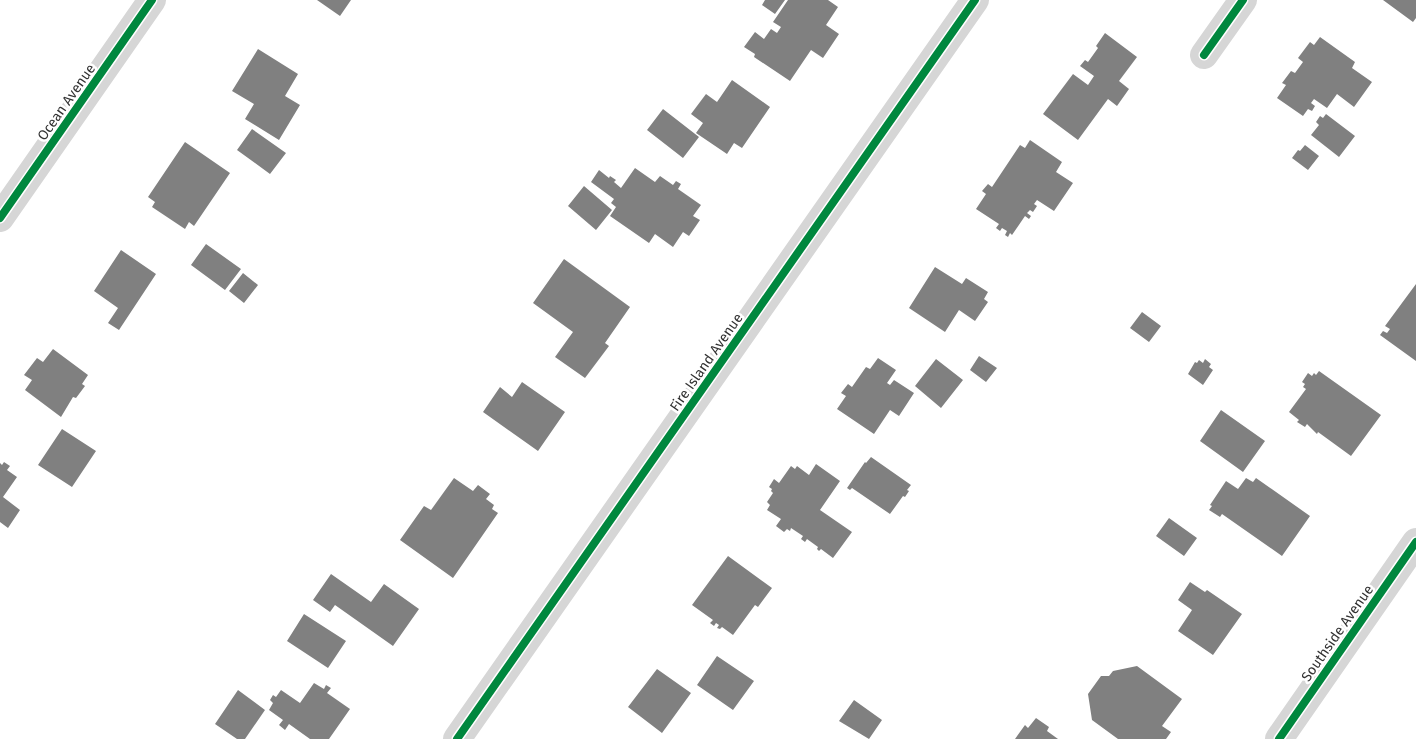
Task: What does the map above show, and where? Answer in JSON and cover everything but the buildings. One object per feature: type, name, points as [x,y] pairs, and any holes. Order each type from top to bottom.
[{"type":"street","name":"Ocean Avenue","points":[[0,218],[152,0]]},
{"type":"street","name":"Fire Island Avenue","points":[[457,739],[974,0]]},
{"type":"street","points":[[1204,55],[1243,0]]},
{"type":"street","name":"Southside Avenue","points":[[1279,739],[1416,542]]},
{"type":"cycle path","points":[[0,218],[152,0]]},
{"type":"cycle path","points":[[457,739],[975,0]]},
{"type":"cycle path","points":[[1204,55],[1243,0]]},
{"type":"cycle path","points":[[1279,739],[1416,542]]}]
